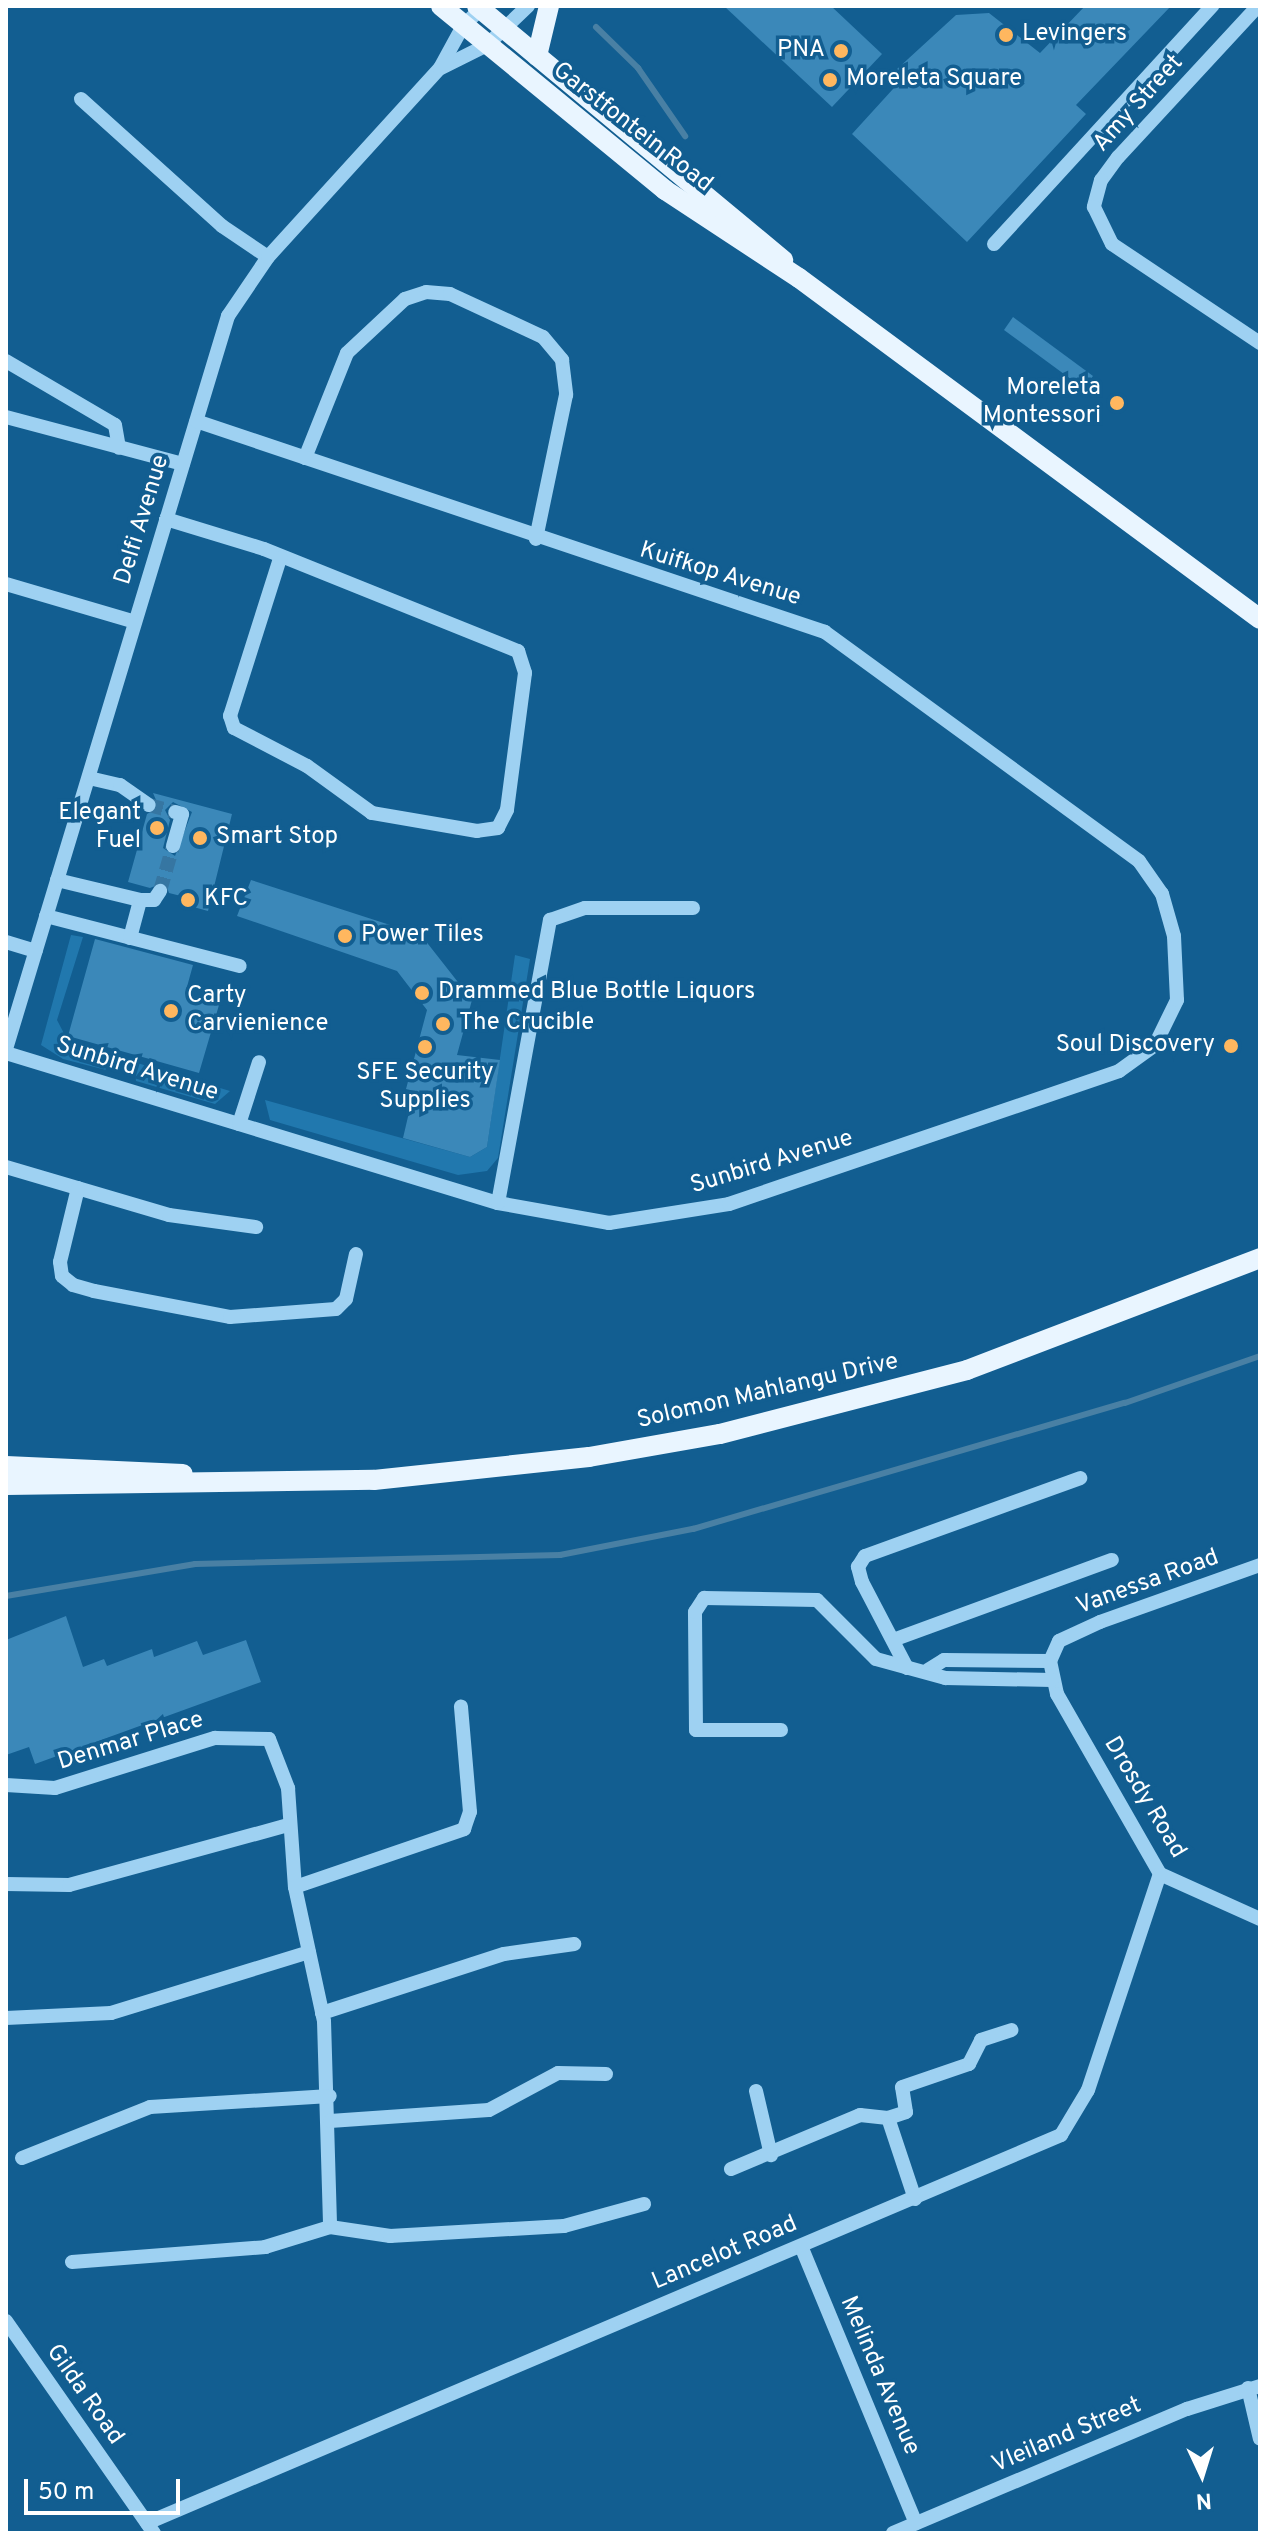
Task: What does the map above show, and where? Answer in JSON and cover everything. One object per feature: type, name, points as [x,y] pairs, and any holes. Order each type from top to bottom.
[{"type":"main road","name":"Garstfontein Road","points":[[441,6],[665,190],[799,278],[1260,619]]},
{"type":"main road","points":[[537,56],[549,6]]},
{"type":"main road","name":"Garstfontein Road","points":[[481,7],[776,251],[799,278]]},
{"type":"main road","name":"Solomon Mahlangu Drive","points":[[6,1485],[374,1480],[574,1459],[813,1413],[967,1370],[1260,1258]]},
{"type":"main road","name":"Solomon Mahlangu Drive","points":[[6,1466],[267,1481]]},
{"type":"street","name":"Delfi Avenue","points":[[440,68],[487,45],[528,6]]},
{"type":"street","points":[[994,244],[1212,6]]},
{"type":"street","name":"Amy Street","points":[[1258,6],[1101,180],[1094,207],[1112,244],[1260,343]]},
{"type":"street","name":"Delfi Avenue","points":[[6,1051],[228,316],[268,257],[440,68],[463,26],[481,7]]},
{"type":"street","points":[[81,99],[222,226],[268,257]]},
{"type":"street","points":[[305,458],[347,353],[405,299],[426,292],[450,294],[543,337],[562,360],[566,395],[536,539]]},
{"type":"street","points":[[6,361],[115,425],[119,448]]},
{"type":"street","points":[[6,417],[183,464]]},
{"type":"street","name":"Kuifkop Avenue","points":[[196,421],[536,539],[825,632],[1139,861],[1162,894]]},
{"type":"street","points":[[166,519],[280,558],[518,651],[525,673],[507,810],[498,828],[477,831],[372,813],[295,759],[234,728],[230,716],[280,558]]},
{"type":"street","points":[[6,585],[135,622]]},
{"type":"street","points":[[89,778],[120,785],[149,805]]},
{"type":"street","points":[[173,846],[182,814],[175,812]]},
{"type":"street","points":[[57,880],[140,900],[154,900],[160,891]]},
{"type":"street","name":"Sunbird Avenue","points":[[6,1051],[498,1203],[609,1223],[729,1204],[1119,1071],[1155,1045],[1177,1000],[1178,957],[1162,894]]},
{"type":"street","points":[[130,938],[140,900]]},
{"type":"street","points":[[498,1203],[550,920],[585,908],[693,908]]},
{"type":"street","points":[[46,916],[240,966]]},
{"type":"street","points":[[6,942],[36,951]]},
{"type":"street","points":[[239,1124],[259,1062]]},
{"type":"street","points":[[6,1167],[169,1215],[256,1227]]},
{"type":"street","points":[[78,1188],[62,1276],[94,1291],[230,1317],[336,1309],[346,1299],[356,1254]]},
{"type":"street","points":[[907,1668],[862,1582],[858,1567],[865,1556],[1080,1478]]},
{"type":"street","points":[[893,1640],[1112,1560]]},
{"type":"street","name":"Vanessa Road","points":[[1050,1661],[1059,1641],[1100,1622],[1260,1565]]},
{"type":"street","points":[[781,1730],[696,1730],[695,1612],[704,1598],[817,1600],[837,1614],[869,1656],[907,1668],[928,1670],[945,1678],[1054,1687],[1050,1661],[944,1660],[928,1670]]},
{"type":"street","name":"Drosdy Road","points":[[1054,1687],[1160,1874],[1260,1919]]},
{"type":"street","points":[[295,1887],[464,1829],[470,1812],[461,1706]]},
{"type":"street","name":"Denmar Place","points":[[6,1785],[55,1788],[215,1738],[269,1739],[288,1788],[289,1825]]},
{"type":"street","points":[[6,1884],[69,1885],[289,1825],[295,1887],[322,2013],[330,2096],[330,2227]]},
{"type":"street","name":"Lancelot Road","points":[[151,2528],[801,2246],[1035,2149],[1061,2135],[1077,2115],[1160,1874]]},
{"type":"street","points":[[322,2013],[504,1954],[574,1944]]},
{"type":"street","points":[[6,2018],[111,2013],[309,1952]]},
{"type":"street","points":[[731,2169],[771,2155],[860,2115],[888,2118],[906,2112],[902,2087],[969,2064],[981,2040],[1011,2030]]},
{"type":"street","points":[[330,2121],[489,2110],[558,2073],[606,2074]]},
{"type":"street","points":[[756,2091],[771,2155]]},
{"type":"street","points":[[22,2158],[150,2107],[330,2096]]},
{"type":"street","points":[[888,2118],[915,2199]]},
{"type":"street","points":[[72,2262],[265,2247],[330,2227],[390,2236],[564,2226],[644,2204]]},
{"type":"street","name":"Melinda Avenue","points":[[801,2246],[916,2523]]},
{"type":"street","name":"Gilda Road","points":[[6,2321],[151,2528]]},
{"type":"street","points":[[1254,2387],[1260,2439]]},
{"type":"street","name":"Vleiland Street","points":[[893,2533],[1254,2387]]},
{"type":"shaded area","points":[[71,935],[83,937],[57,1020],[70,1045],[116,1057],[106,1070],[63,1059],[41,1045]]},
{"type":"shaded area","points":[[515,955],[530,959],[498,1158],[487,1171],[458,1175],[270,1120],[265,1100],[470,1157],[487,1147]]},
{"type":"shaded area","points":[[134,1062],[230,1091],[215,1104],[136,1081]]},
{"type":"building","name":"Moreleta Square","points":[[724,6],[831,6],[882,54],[832,107]]},
{"type":"building","points":[[1085,6],[1171,6],[1076,105],[1086,114],[967,242],[852,134],[903,78],[896,70],[956,15],[989,13],[1040,53]]},
{"type":"building","points":[[1013,317],[1093,376],[1083,388],[1004,330]]},
{"type":"building","points":[[153,793],[232,814],[208,911],[179,903],[181,896],[169,893],[165,882],[150,888],[128,882],[147,814],[159,807]],"holes":[[[173,802],[192,812],[175,856],[163,848],[170,820],[165,810]]]},
{"type":"building","points":[[251,880],[421,935],[472,1000],[457,1055],[500,1060],[487,1147],[470,1157],[403,1138],[414,1091],[406,1089],[427,1010],[397,971],[237,916]]},
{"type":"building","points":[[95,939],[193,965],[185,994],[219,1005],[199,1073],[68,1036]]},
{"type":"building","points":[[66,1616],[83,1667],[104,1659],[107,1666],[152,1649],[154,1657],[197,1641],[203,1655],[246,1640],[261,1682],[35,1764],[29,1747],[6,1755],[6,1640]]},
{"type":"waterway","points":[[596,27],[638,68],[685,136]]},
{"type":"waterway","points":[[6,1596],[195,1564],[560,1555],[693,1529],[1125,1403],[1260,1356]]},
{"type":"tunnel","points":[[149,805],[175,812]]},
{"type":"tunnel","points":[[160,891],[173,846]]},
{"type":"place","name":"Levingers","points":[[1006,35]]},
{"type":"place","name":"PNA","points":[[841,51]]},
{"type":"place","name":"Moreleta Square","points":[[830,80]]},
{"type":"place","name":"Moreleta Montessori","points":[[1117,403]]},
{"type":"place","name":"Elegant Fuel","points":[[157,828]]},
{"type":"place","name":"Smart Stop","points":[[200,838]]},
{"type":"place","name":"KFC","points":[[188,900]]},
{"type":"place","name":"Power Tiles","points":[[345,936]]},
{"type":"place","name":"Drammed Blue Bottle Liquors","points":[[422,993]]},
{"type":"place","name":"Carty Carvienience","points":[[171,1011]]},
{"type":"place","name":"The Crucible","points":[[443,1024]]},
{"type":"place","name":"Soul Discovery","points":[[1231,1046]]},
{"type":"place","name":"SFE Security Supplies","points":[[425,1047]]}]
